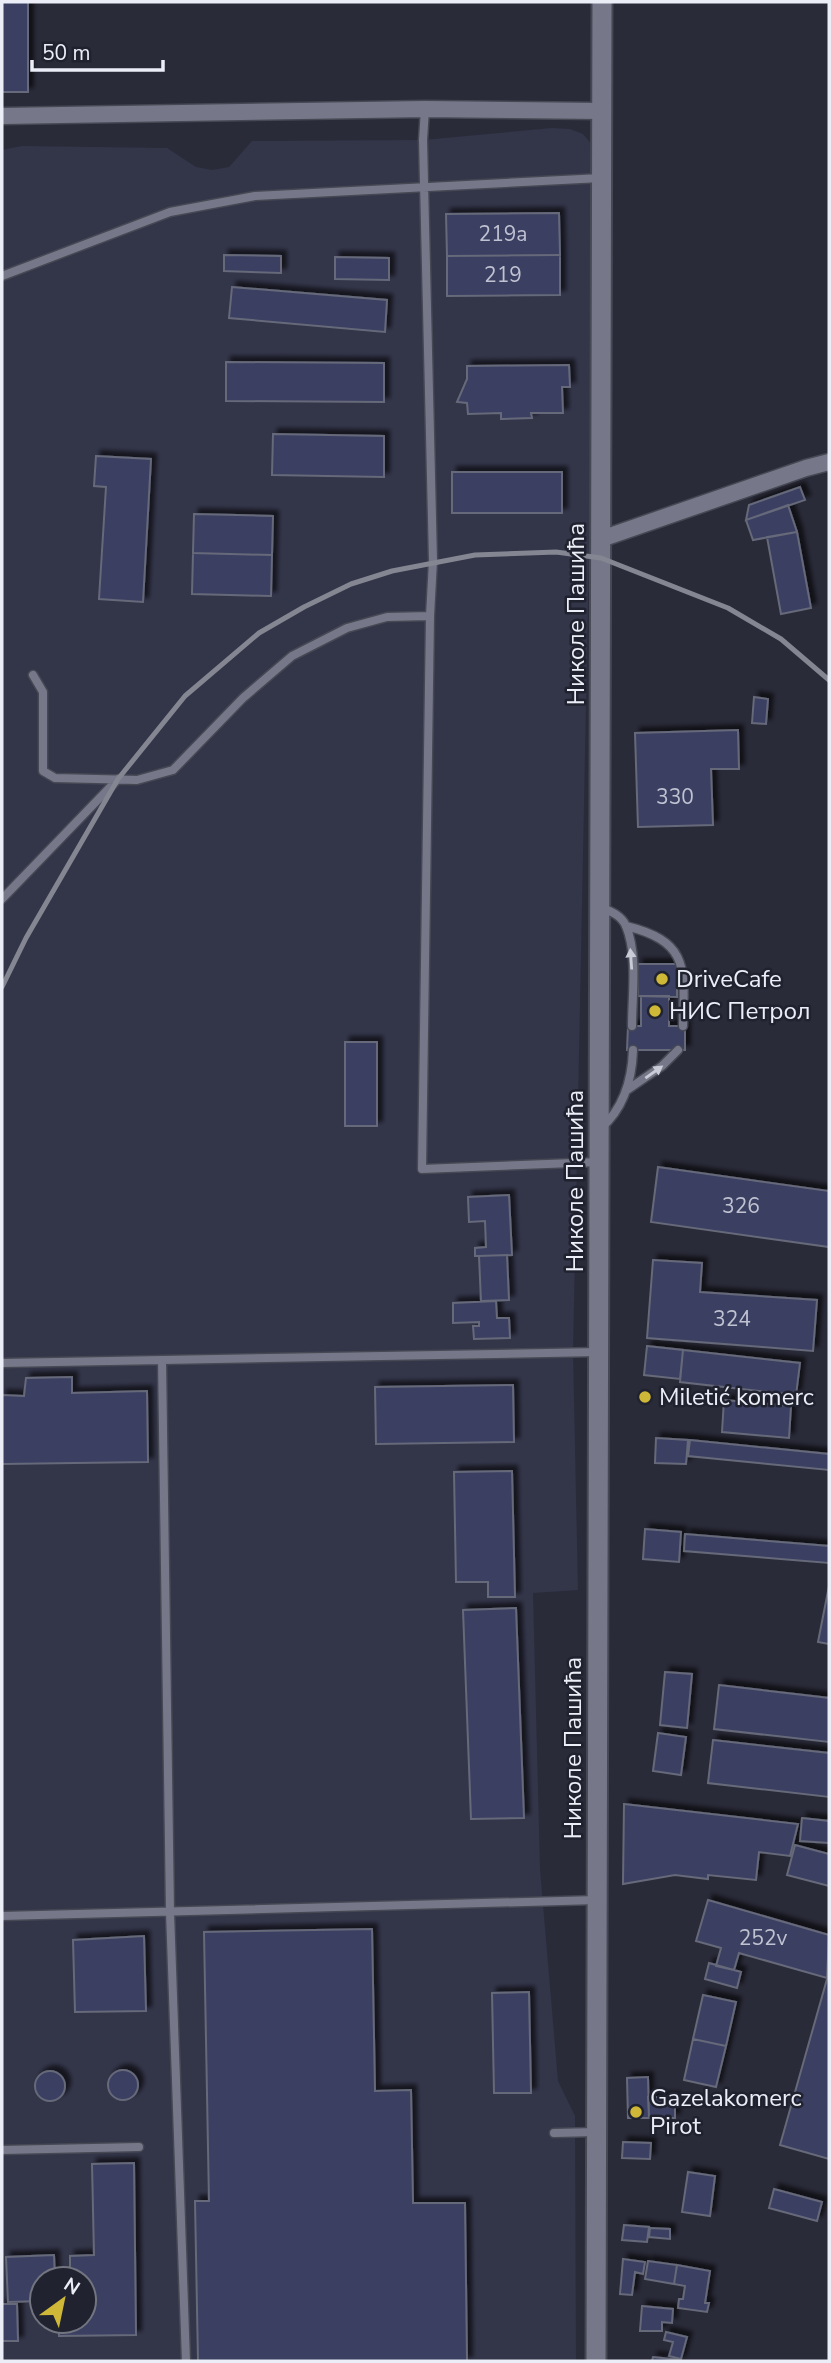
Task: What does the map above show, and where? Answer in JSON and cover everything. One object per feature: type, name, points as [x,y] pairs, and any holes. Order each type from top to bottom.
[{"type":"main road","name":"Николе Пашића","points":[[596,2361],[602,2]]},
{"type":"street","points":[[2,116],[425,109],[602,111]]},
{"type":"street","points":[[601,540],[829,462]]},
{"type":"lane","points":[[425,109],[423,140],[433,561],[422,1169],[599,1162]]},
{"type":"lane","points":[[2,276],[100,236],[170,212],[255,196],[601,177]]},
{"type":"lane","points":[[33,675],[43,692],[43,771],[55,778],[137,780],[173,769],[243,698],[292,656],[347,628],[387,617],[430,616]]},
{"type":"lane","points":[[2,899],[118,779]]},
{"type":"lane","points":[[600,907],[614,912],[626,926],[632,954],[632,1026]]},
{"type":"lane","points":[[626,926],[660,940],[678,955],[684,975],[683,1026]]},
{"type":"lane","points":[[599,1130],[612,1119],[627,1090],[632,1050]]},
{"type":"lane","points":[[627,1090],[662,1066],[678,1050]]},
{"type":"lane","points":[[2,1363],[598,1352]]},
{"type":"lane","points":[[162,1360],[170,1912],[186,2361]]},
{"type":"lane","points":[[2,1916],[597,1900]]},
{"type":"lane","points":[[554,2133],[597,2132]]},
{"type":"lane","points":[[2,2150],[139,2147]]},
{"type":"shaded area","points":[[552,128],[570,129],[583,134],[592,145],[597,158],[573,1352],[578,1590],[533,1593],[540,1869],[558,2081],[575,2116],[576,2361],[2,2361],[2,150],[22,146],[167,148],[196,167],[212,170],[229,167],[252,141],[423,140]]},
{"type":"building","points":[[2,2],[28,2],[28,92],[2,92]]},
{"type":"building","points":[[559,213],[560,255],[447,256],[446,214]]},
{"type":"building","points":[[224,255],[281,256],[281,273],[224,271]]},
{"type":"building","points":[[560,255],[560,295],[447,296],[447,256]]},
{"type":"building","points":[[335,257],[389,258],[389,280],[335,279]]},
{"type":"building","points":[[232,287],[387,300],[385,332],[229,318]]},
{"type":"building","points":[[226,362],[384,363],[384,402],[226,401]]},
{"type":"building","points":[[569,365],[570,387],[562,387],[563,413],[531,413],[532,418],[501,419],[501,413],[468,414],[467,403],[457,402],[467,379],[467,366]]},
{"type":"building","points":[[273,434],[384,436],[384,477],[272,475]]},
{"type":"building","points":[[96,456],[151,459],[143,602],[99,599],[106,487],[94,486]]},
{"type":"building","points":[[452,472],[562,472],[562,513],[452,513]]},
{"type":"building","points":[[800,487],[805,500],[746,520],[749,505]]},
{"type":"building","points":[[788,505],[797,532],[753,540],[746,520]]},
{"type":"building","points":[[194,514],[273,516],[272,555],[193,553]]},
{"type":"building","points":[[797,532],[811,608],[781,614],[767,537]]},
{"type":"building","points":[[193,553],[272,555],[271,596],[192,594]]},
{"type":"building","points":[[754,697],[768,699],[766,724],[752,723]]},
{"type":"building","points":[[738,730],[739,769],[711,769],[713,825],[638,827],[635,733]]},
{"type":"building","points":[[638,964],[677,964],[677,997],[638,996]]},
{"type":"building","name":"НИС Петрол","points":[[641,996],[669,996],[669,1026],[685,1026],[685,1050],[627,1050],[628,1026],[641,1026]]},
{"type":"building","points":[[345,1042],[377,1042],[377,1126],[345,1126]]},
{"type":"building","points":[[658,1167],[829,1191],[829,1247],[651,1222]]},
{"type":"building","points":[[509,1195],[512,1255],[475,1256],[475,1248],[486,1247],[485,1221],[469,1222],[468,1197]]},
{"type":"building","points":[[507,1255],[509,1300],[481,1301],[479,1256]]},
{"type":"building","points":[[653,1260],[702,1263],[700,1292],[817,1300],[813,1351],[647,1338]]},
{"type":"building","points":[[496,1301],[497,1318],[509,1318],[510,1338],[474,1339],[473,1326],[479,1326],[479,1322],[453,1323],[453,1303]]},
{"type":"building","points":[[647,1346],[683,1350],[680,1379],[644,1375]]},
{"type":"building","points":[[683,1350],[800,1363],[796,1395],[680,1382]]},
{"type":"building","points":[[72,1377],[72,1393],[147,1391],[148,1462],[2,1464],[2,1395],[24,1396],[26,1378]]},
{"type":"building","points":[[513,1385],[514,1442],[376,1444],[375,1387]]},
{"type":"building","points":[[724,1400],[791,1406],[789,1438],[722,1432]]},
{"type":"building","points":[[656,1438],[688,1440],[686,1464],[655,1463]]},
{"type":"building","points":[[690,1440],[829,1454],[829,1470],[688,1456]]},
{"type":"building","points":[[512,1471],[515,1597],[488,1597],[488,1582],[456,1582],[454,1472]]},
{"type":"building","points":[[645,1529],[681,1532],[679,1562],[643,1559]]},
{"type":"building","points":[[685,1534],[829,1546],[829,1563],[684,1551]]},
{"type":"building","points":[[829,1586],[829,1644],[818,1642]]},
{"type":"building","points":[[516,1608],[524,1818],[471,1819],[463,1610]]},
{"type":"building","points":[[665,1672],[692,1674],[687,1728],[660,1725]]},
{"type":"building","points":[[719,1685],[829,1698],[829,1742],[714,1729]]},
{"type":"building","points":[[658,1733],[686,1737],[681,1775],[653,1771]]},
{"type":"building","points":[[713,1740],[829,1753],[829,1797],[708,1783]]},
{"type":"building","points":[[624,1804],[798,1824],[790,1856],[759,1852],[756,1880],[675,1875],[623,1884]]},
{"type":"building","points":[[802,1818],[829,1821],[829,1843],[800,1841]]},
{"type":"building","points":[[795,1845],[829,1854],[829,1886],[787,1875]]},
{"type":"building","points":[[708,1900],[829,1935],[827,1978],[739,1953],[734,1970],[716,1966],[721,1948],[696,1941]]},
{"type":"building","points":[[372,1929],[375,2091],[411,2090],[413,2203],[465,2203],[467,2361],[198,2361],[195,2201],[209,2201],[204,1932]]},
{"type":"building","points":[[144,1936],[146,2011],[75,2012],[73,1940]]},
{"type":"building","points":[[709,1963],[741,1972],[737,1988],[705,1979]]},
{"type":"building","points":[[829,1972],[829,2159],[780,2145]]},
{"type":"building","points":[[529,1992],[531,2093],[494,2093],[492,1993]]},
{"type":"building","points":[[703,1995],[736,2002],[726,2046],[693,2039]]},
{"type":"building","points":[[693,2039],[726,2046],[716,2087],[684,2080]]},
{"type":"building","points":[[123,2070],[134,2074],[138,2085],[134,2096],[123,2100],[112,2096],[108,2085],[112,2074]]},
{"type":"building","points":[[50,2071],[61,2075],[65,2086],[61,2097],[50,2101],[39,2097],[35,2086],[39,2075]]},
{"type":"building","points":[[648,2077],[649,2118],[628,2118],[627,2078]]},
{"type":"building","points":[[648,2097],[675,2097],[675,2118],[649,2118]]},
{"type":"building","points":[[623,2142],[651,2143],[650,2159],[622,2158]]},
{"type":"building","points":[[134,2163],[136,2335],[59,2336],[98,2335],[98,2265],[70,2265],[70,2256],[94,2255],[92,2164]]},
{"type":"building","points":[[688,2172],[715,2176],[710,2216],[682,2212]]},
{"type":"building","points":[[774,2189],[822,2202],[817,2221],[769,2208]]},
{"type":"building","points":[[624,2225],[649,2227],[647,2242],[622,2240]]},
{"type":"building","points":[[650,2228],[670,2229],[670,2239],[649,2237]]},
{"type":"building","points":[[54,2255],[54,2265],[28,2265],[28,2301],[8,2302],[6,2257]]},
{"type":"building","points":[[623,2259],[645,2262],[643,2274],[635,2272],[632,2295],[620,2294]]},
{"type":"building","points":[[648,2261],[677,2265],[674,2284],[645,2279]]},
{"type":"building","points":[[677,2265],[710,2271],[705,2303],[709,2303],[707,2312],[678,2308],[685,2286],[674,2284]]},
{"type":"building","points":[[2,2304],[17,2304],[18,2341],[2,2341]]},
{"type":"building","points":[[642,2306],[673,2309],[672,2323],[662,2322],[662,2331],[640,2331]]},
{"type":"building","points":[[666,2332],[687,2337],[681,2359],[669,2356],[673,2342],[664,2340]]},
{"type":"building","points":[[653,2357],[680,2360],[680,2361],[652,2361]]},
{"type":"railway","points":[[2,987],[26,938],[118,779],[185,696],[259,633],[351,584],[392,571],[475,555],[556,552],[601,558],[728,608],[781,639],[829,680]]},
{"type":"place","name":"DriveCafe","points":[[662,979]]},
{"type":"place","name":"НИС Петрол","points":[[655,1011]]},
{"type":"place","name":"Miletić komerc","points":[[645,1397]]},
{"type":"place","name":"Gazelakomerc Pirot","points":[[636,2112]]}]
